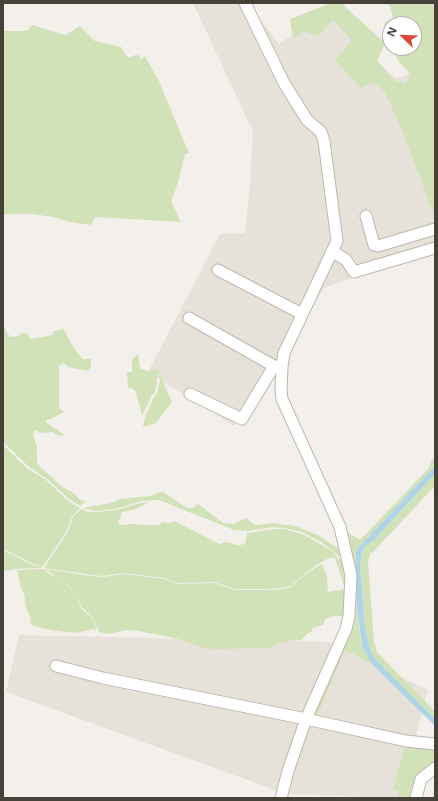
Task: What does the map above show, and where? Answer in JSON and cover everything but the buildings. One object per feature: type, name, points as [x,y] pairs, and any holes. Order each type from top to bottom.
[{"type":"street","points":[[190,394],[242,419],[278,367],[337,241],[324,141],[321,132],[307,120],[284,83],[245,3]]},
{"type":"street","points":[[366,216],[374,244],[378,246],[435,229]]},
{"type":"street","points":[[332,251],[346,260],[354,272],[435,248]]},
{"type":"street","points":[[218,270],[302,314]]},
{"type":"street","points":[[189,318],[278,367]]},
{"type":"street","points":[[278,367],[282,399],[340,527],[351,574],[349,616],[346,629],[306,719],[288,771],[281,798]]},
{"type":"street","points":[[56,666],[103,678],[406,741],[435,744]]},
{"type":"street","points":[[416,798],[421,779],[435,768]]},
{"type":"shaded area","points":[[193,3],[248,3],[279,44],[325,11],[395,78],[435,68],[435,247],[324,288],[277,363],[234,426],[148,372],[220,234],[245,233],[253,132]]},
{"type":"shaded area","points":[[19,635],[328,642],[428,690],[400,798],[286,794],[6,692]]},
{"type":"green space","points":[[331,3],[341,3],[382,40],[382,50],[377,61],[395,81],[406,83],[409,73],[399,62],[396,56],[422,56],[422,16],[392,16],[390,6],[386,3],[435,3],[435,218],[403,133],[385,92],[373,83],[361,88],[335,61],[352,40],[333,20],[318,36],[305,32],[294,38],[290,19]]},
{"type":"green space","points":[[32,25],[66,35],[80,26],[95,41],[121,47],[128,58],[138,54],[141,59],[145,56],[158,79],[189,153],[185,154],[178,183],[171,201],[181,222],[95,217],[91,225],[31,214],[3,214],[3,31],[27,31]]},
{"type":"green space","points":[[3,326],[10,337],[19,336],[21,333],[28,334],[30,339],[53,335],[54,331],[64,329],[79,355],[83,359],[91,359],[89,371],[68,367],[64,363],[59,366],[59,408],[65,412],[46,420],[47,423],[65,435],[59,436],[53,432],[41,433],[35,430],[33,435],[37,446],[37,462],[40,467],[62,487],[74,493],[80,500],[86,501],[80,506],[68,498],[47,479],[29,467],[3,442]]},
{"type":"green space","points":[[138,353],[140,368],[147,371],[158,370],[155,393],[152,395],[142,416],[136,392],[133,389],[128,388],[127,373],[132,371],[132,360]]},
{"type":"green space","points":[[161,376],[172,402],[156,423],[143,427],[145,417],[154,397],[157,394]]},
{"type":"green space","points":[[3,445],[28,469],[46,480],[67,500],[80,508],[72,517],[66,532],[42,568],[3,549]]},
{"type":"green space","points":[[435,457],[435,466],[356,551],[357,605],[360,634],[362,646],[372,664],[345,650],[317,716],[313,715],[350,621],[346,531],[360,540],[429,468],[431,461]]},
{"type":"green space","points":[[435,474],[435,486],[370,554],[368,562],[374,641],[377,652],[435,712],[435,719],[374,658],[371,652],[365,628],[360,564],[362,552],[366,545],[374,540]]},
{"type":"green space","points":[[163,492],[187,508],[192,508],[198,504],[223,523],[234,524],[246,518],[256,525],[274,523],[295,526],[318,535],[337,548],[341,544],[344,555],[340,557],[321,542],[302,532],[274,527],[247,531],[234,530],[159,500],[141,501],[116,509],[96,511],[82,508],[111,503],[119,499],[150,496]]},
{"type":"green space","points":[[150,502],[136,509],[122,512],[118,524],[158,525],[163,522],[171,523],[174,521],[219,544],[226,542],[238,545],[245,544],[247,533],[285,529],[310,538],[330,550],[338,557],[329,558],[318,564],[291,586],[267,589],[234,589],[214,582],[176,583],[165,578],[124,573],[103,576],[44,568],[67,533],[73,517],[81,509],[88,512],[116,510]]},
{"type":"green space","points":[[3,550],[29,563],[41,568],[3,571]]},
{"type":"green space","points":[[335,558],[345,559],[349,572],[346,616],[332,616],[325,619],[323,625],[313,628],[311,632],[301,640],[282,642],[269,648],[204,648],[179,639],[138,631],[127,630],[109,634],[99,632],[93,618],[82,607],[70,587],[45,569],[103,577],[124,574],[165,579],[176,584],[214,583],[234,590],[267,590],[291,587],[307,573],[322,564],[327,576],[328,592],[345,589]]},
{"type":"green space","points":[[43,569],[51,575],[59,578],[69,587],[74,593],[81,608],[93,619],[97,631],[94,629],[76,633],[50,630],[34,626],[30,623],[31,619],[26,608],[24,593],[21,588],[17,570]]},
{"type":"green space","points":[[405,745],[435,748],[435,766],[414,798],[398,798],[399,790],[393,790]]},
{"type":"water","points":[[435,466],[435,474],[374,540],[366,545],[362,552],[360,564],[365,628],[371,652],[374,658],[435,719],[435,726],[372,664],[362,646],[357,605],[356,551]]}]
